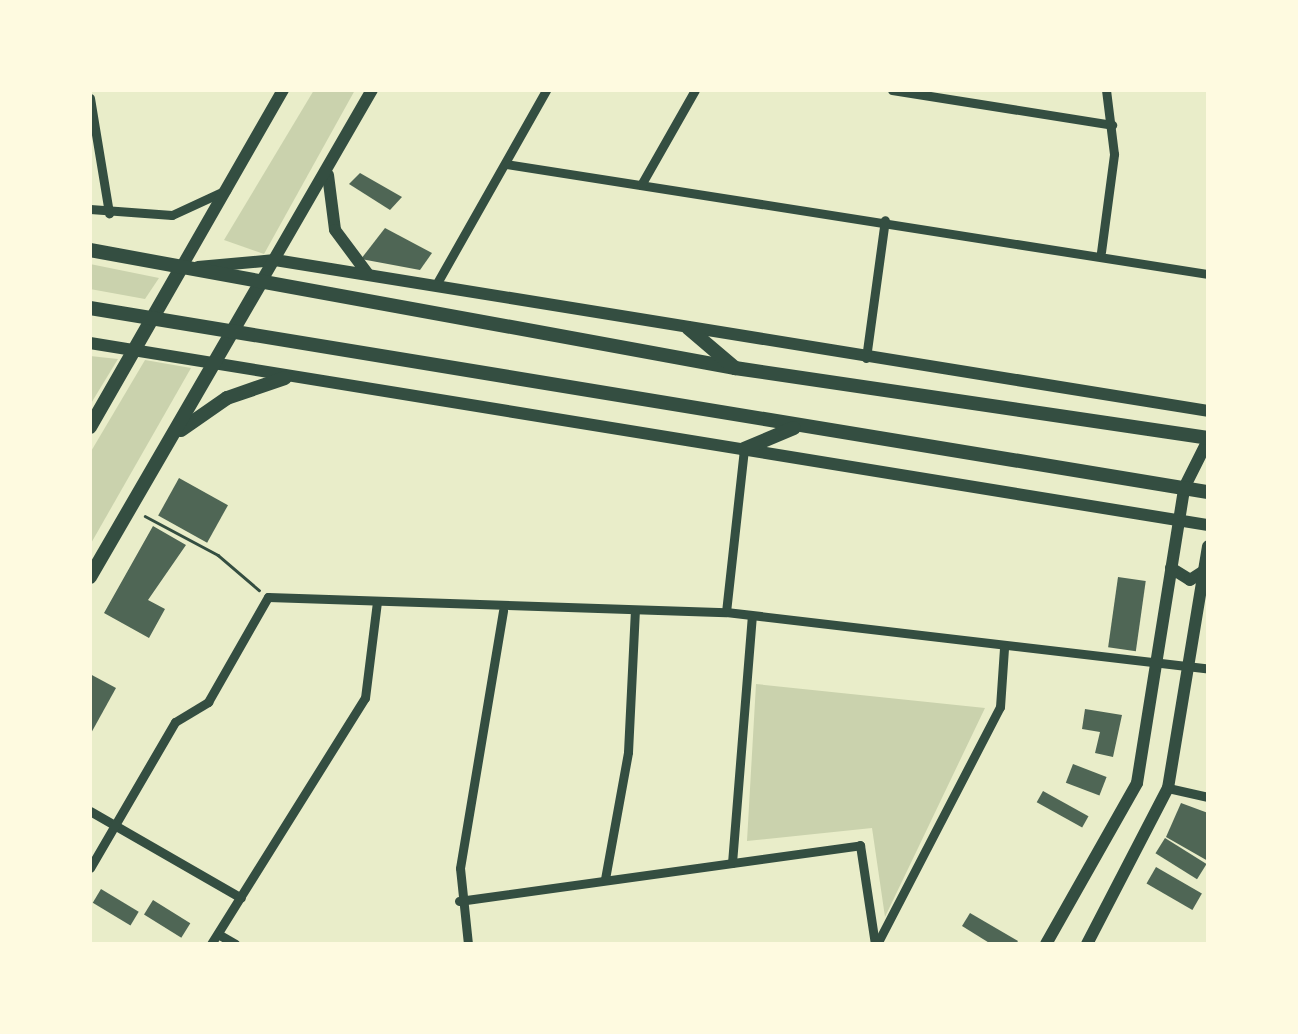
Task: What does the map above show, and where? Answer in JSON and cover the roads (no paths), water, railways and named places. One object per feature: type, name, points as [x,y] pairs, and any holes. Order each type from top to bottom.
[{"type":"main road","points":[[90,426],[283,90]]},
{"type":"main road","points":[[90,577],[372,90]]},
{"type":"main road","points":[[329,170],[335,230],[368,275]]},
{"type":"main road","points":[[90,250],[735,368],[1208,439],[1184,488],[1137,783],[1046,944]]},
{"type":"main road","points":[[181,268],[276,260],[437,283],[866,358],[1208,410]]},
{"type":"main road","points":[[90,308],[232,335],[1208,492]]},
{"type":"main road","points":[[688,328],[735,368]]},
{"type":"main road","points":[[90,343],[285,378],[1208,525]]},
{"type":"main road","points":[[172,437],[227,398],[285,378]]},
{"type":"main road","points":[[744,449],[797,427]]},
{"type":"main road","points":[[1087,944],[1168,788],[1208,546]]},
{"type":"main road","points":[[1172,568],[1190,580],[1204,571]]},
{"type":"street","points":[[437,283],[546,90]]},
{"type":"street","points":[[641,184],[696,90]]},
{"type":"street","points":[[892,90],[1112,125]]},
{"type":"street","points":[[1101,252],[1112,125],[1106,90]]},
{"type":"street","points":[[90,98],[110,213]]},
{"type":"street","points":[[506,164],[1101,252],[1208,274]]},
{"type":"street","points":[[90,209],[172,214],[226,190]]},
{"type":"street","points":[[866,358],[885,220]]},
{"type":"street","points":[[726,612],[744,449]]},
{"type":"street","points":[[90,868],[175,722],[208,702],[268,598],[503,612],[726,612],[1208,670]]},
{"type":"street","points":[[212,944],[365,698],[376,602]]},
{"type":"street","points":[[604,880],[628,752],[635,611]]},
{"type":"street","points":[[468,944],[459,901],[503,612]]},
{"type":"street","points":[[732,862],[752,616]]},
{"type":"street","points":[[876,944],[1000,708],[1004,648]]},
{"type":"street","points":[[1168,788],[1208,797]]},
{"type":"street","points":[[90,811],[241,898]]},
{"type":"street","points":[[459,901],[860,845],[876,944]]},
{"type":"street","points":[[218,934],[235,944]]}]
